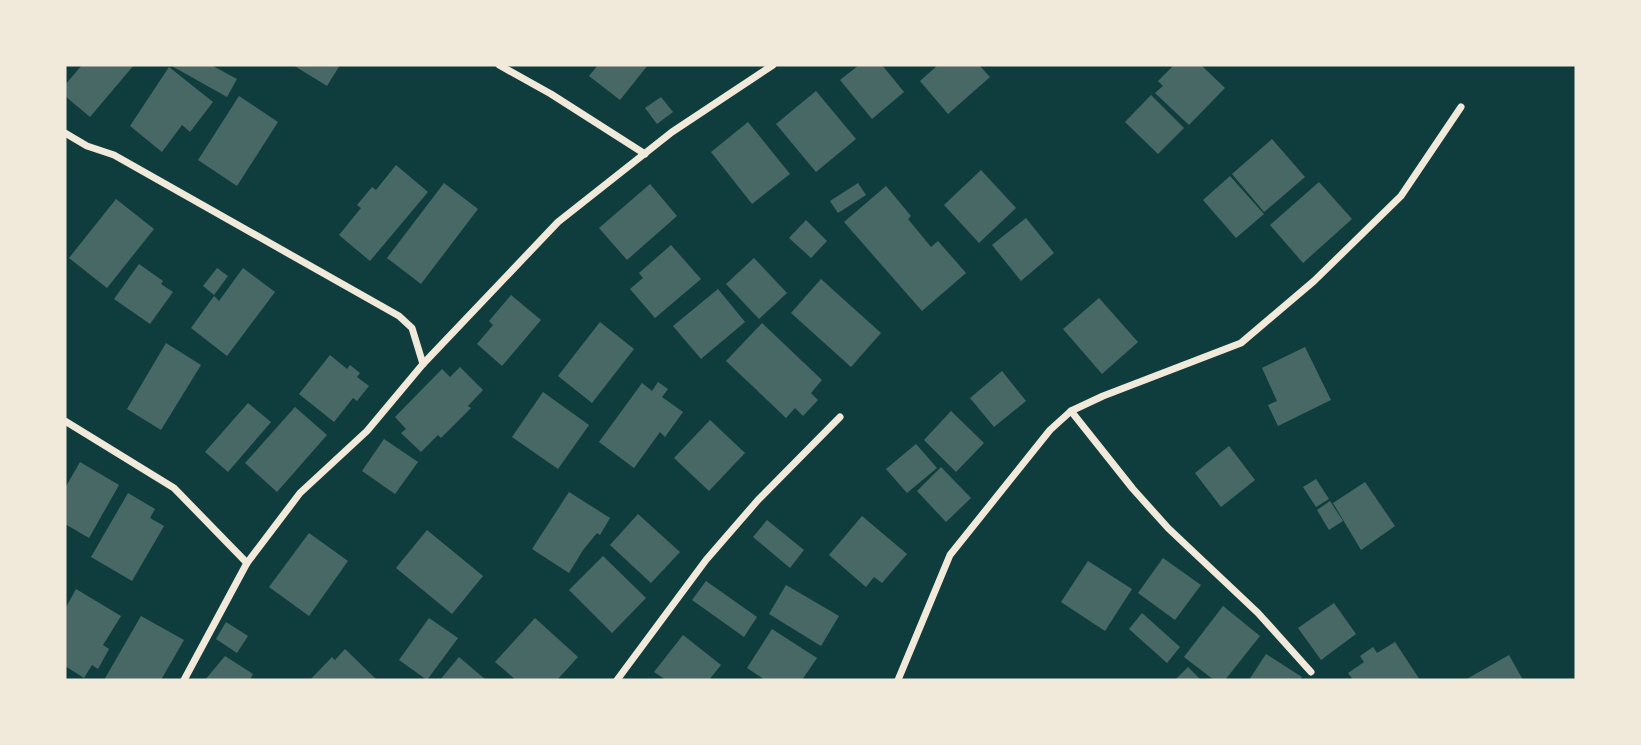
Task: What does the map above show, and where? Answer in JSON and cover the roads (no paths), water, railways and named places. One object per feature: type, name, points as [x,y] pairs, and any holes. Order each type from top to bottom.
[{"type":"street","points":[[499,65],[551,94],[645,154]]},
{"type":"street","points":[[184,680],[247,563],[300,493],[367,431],[423,364],[558,222],[672,132],[773,65]]},
{"type":"street","points":[[898,680],[950,555],[965,532],[1042,440],[1072,411],[1241,343],[1314,281],[1401,195],[1461,107]]},
{"type":"street","points":[[65,133],[87,146],[114,155],[400,316],[412,328],[423,364]]},
{"type":"street","points":[[1072,411],[1133,489],[1168,528],[1258,613],[1311,672]]},
{"type":"street","points":[[617,680],[706,560],[758,500],[840,417]]},
{"type":"street","points":[[65,421],[174,488],[247,563]]}]
